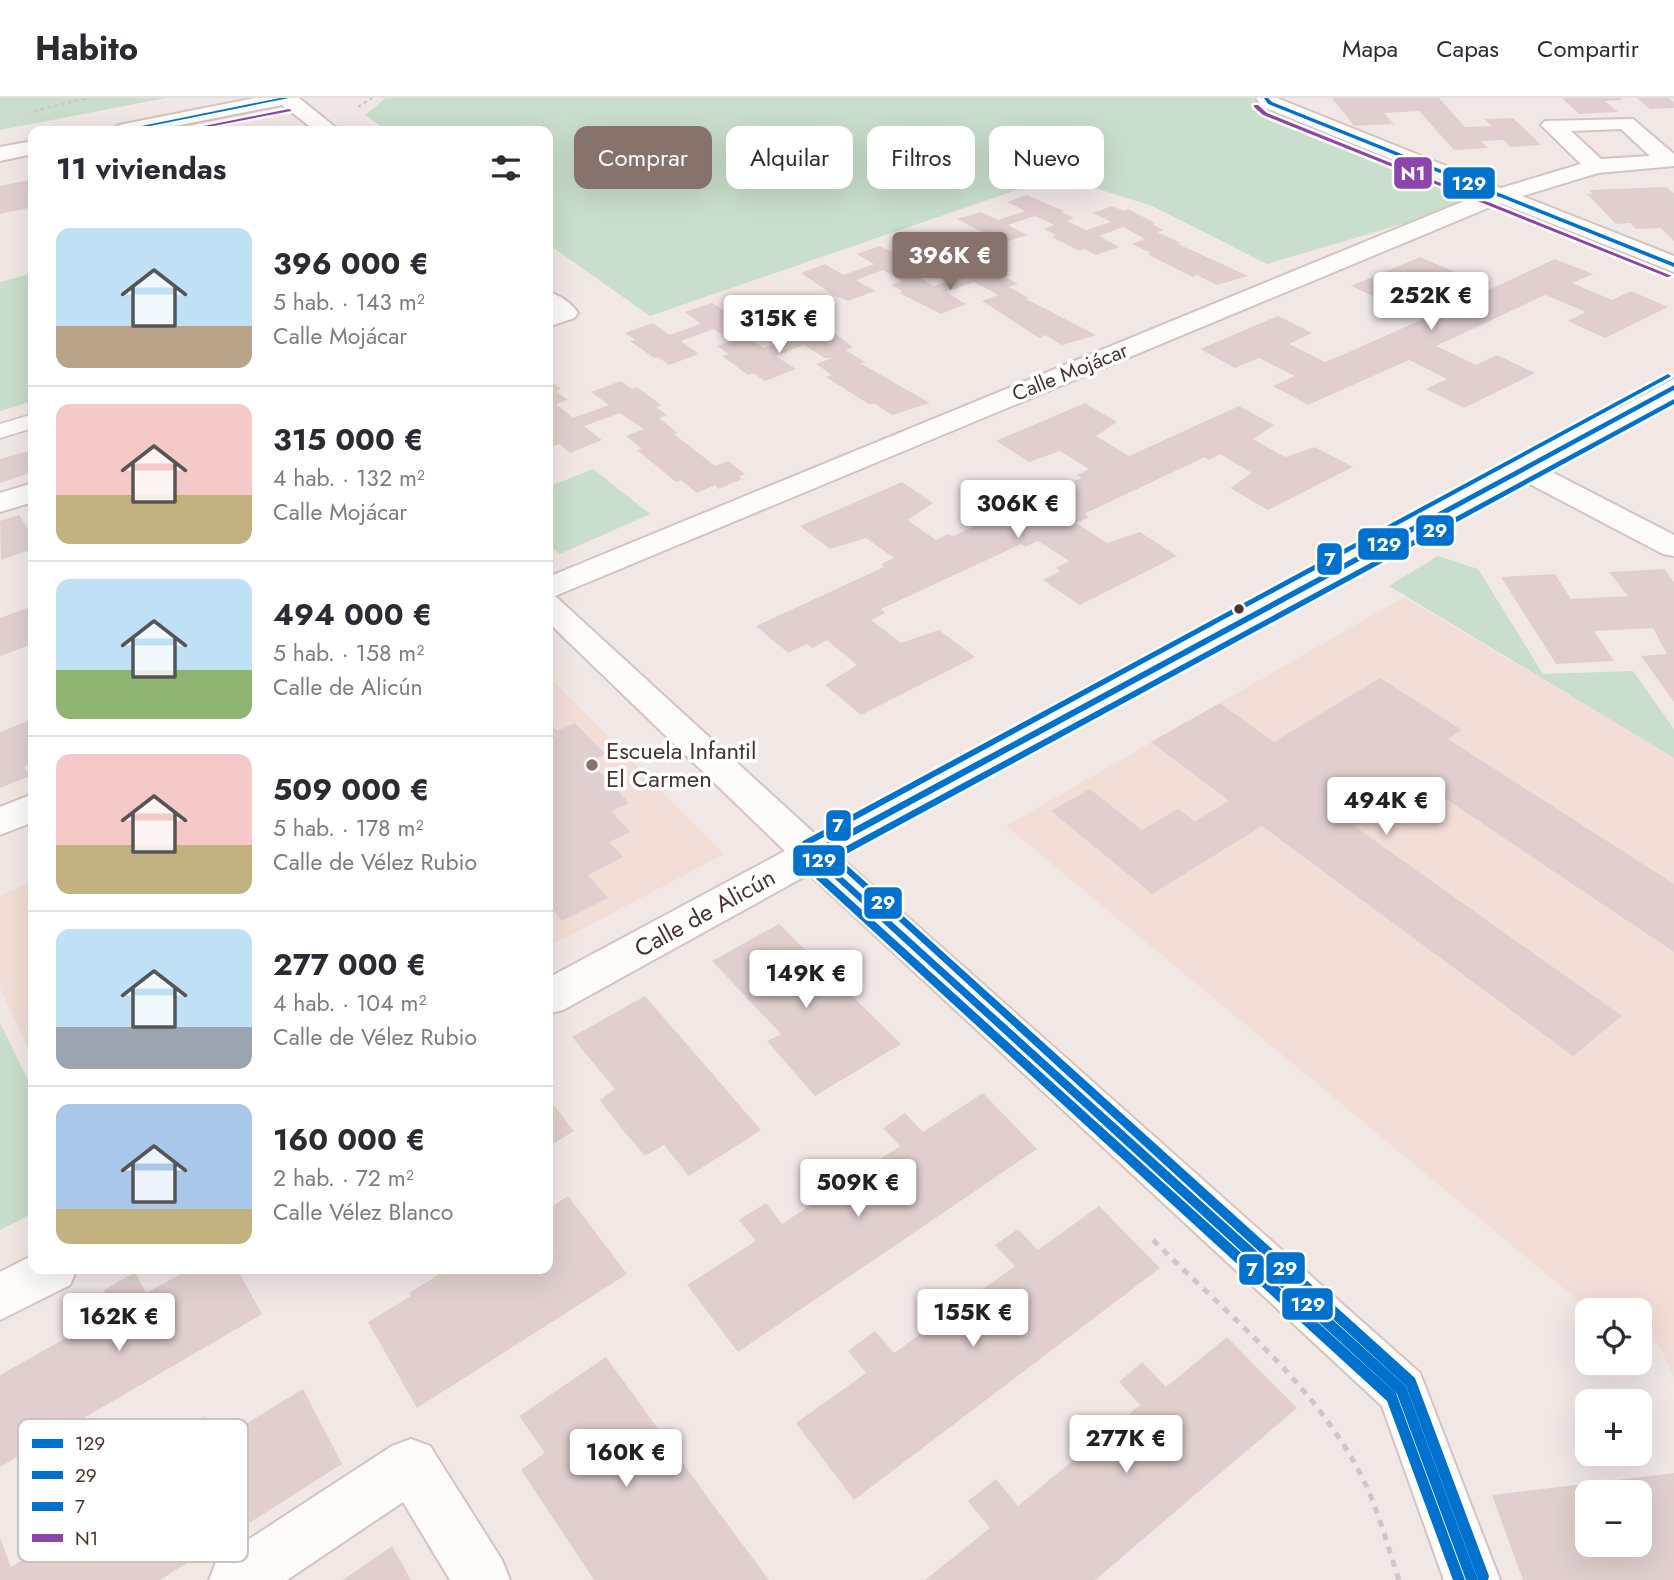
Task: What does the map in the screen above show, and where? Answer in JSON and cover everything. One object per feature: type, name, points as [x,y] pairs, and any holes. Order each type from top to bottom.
[{"type":"street","points":[[145,126],[286,98],[322,126]]},
{"type":"street","points":[[1266,98],[1270,103],[1497,196],[1674,265]]},
{"type":"street","points":[[0,154],[28,149]]},
{"type":"street","name":"Calle Mojácar","points":[[553,586],[1497,196],[1596,166]]},
{"type":"street","points":[[553,304],[565,313],[553,317]]},
{"type":"street","name":"Calle de Alicún","points":[[553,995],[1674,387]]},
{"type":"street","points":[[1524,470],[1674,547]]},
{"type":"street","points":[[0,503],[28,494]]},
{"type":"street","points":[[553,609],[812,854],[1402,1390],[1472,1580]]},
{"type":"street","points":[[0,822],[28,809]]},
{"type":"street","points":[[0,1297],[43,1274]]},
{"type":"street","points":[[237,1580],[411,1465],[482,1580]]},
{"type":"lane","points":[[0,431],[28,423]]},
{"type":"path","points":[[25,113],[88,98]]},
{"type":"path","points":[[352,111],[372,98]]},
{"type":"path","points":[[1145,1232],[1312,1400],[1354,1462],[1370,1495],[1399,1580]]},
{"type":"shaded area","points":[[1404,597],[1674,758],[1674,1377],[1652,1332],[1652,1298],[1575,1298],[1006,826]]},
{"type":"shaded area","name":"Escuela Infantil El Carmen","points":[[553,681],[724,854],[553,944]]},
{"type":"shaded area","points":[[28,883],[28,1048],[0,989],[0,896]]},
{"type":"green space","points":[[0,98],[166,98],[0,130]]},
{"type":"green space","points":[[386,98],[1261,98],[1497,196],[1267,264],[1152,206],[1098,189],[1104,189],[1104,126],[989,126],[989,189],[1019,189],[650,316],[553,248],[553,126],[381,126],[365,115]]},
{"type":"green space","points":[[28,274],[28,403],[0,411],[0,282]]},
{"type":"green space","points":[[593,469],[650,514],[560,554],[553,548],[553,485]]},
{"type":"green space","points":[[1438,556],[1478,569],[1543,674],[1633,671],[1674,729],[1674,758],[1389,586]]},
{"type":"green space","points":[[0,1023],[28,1080],[28,1216],[0,1230]]},
{"type":"building","points":[[1332,98],[1439,98],[1465,127],[1491,126],[1485,119],[1513,118],[1541,145],[1510,147],[1504,140],[1481,141],[1488,148],[1454,150],[1419,111],[1384,113],[1394,124],[1354,126]]},
{"type":"building","points":[[1562,98],[1621,100],[1605,101],[1618,112],[1579,114]]},
{"type":"building","points":[[1637,98],[1669,98],[1674,102],[1674,108],[1650,109]]},
{"type":"building","points":[[28,180],[28,208],[0,214],[0,186]]},
{"type":"building","points":[[1666,187],[1674,193],[1674,241],[1661,228],[1636,229],[1630,223],[1616,224],[1587,194],[1593,194],[1589,190]]},
{"type":"building","points":[[1027,195],[1064,211],[1061,212],[1074,218],[1067,221],[1086,230],[1111,222],[1093,213],[1112,206],[1124,211],[1128,209],[1155,223],[1152,224],[1164,230],[1157,232],[1181,243],[1178,244],[1248,276],[1217,285],[1197,275],[1193,277],[1132,244],[1145,239],[1123,227],[1099,236],[1119,247],[1096,255],[1085,249],[1080,251],[1052,237],[1056,235],[1044,229],[1054,225],[1035,216],[1008,225],[1027,235],[1003,243],[957,219],[981,212],[998,220],[1025,211],[1007,202]]},
{"type":"building","points":[[879,246],[918,264],[915,265],[927,272],[917,276],[934,286],[962,276],[945,266],[969,257],[979,263],[984,261],[1010,275],[1005,277],[1018,284],[1009,287],[1029,298],[1026,299],[1096,335],[1062,345],[1045,335],[1039,338],[982,301],[998,295],[974,282],[946,292],[966,304],[941,314],[899,293],[902,291],[891,285],[902,281],[883,270],[856,280],[875,291],[848,301],[833,295],[801,273],[825,264],[843,275],[874,264],[857,254]]},
{"type":"building","points":[[1420,257],[1455,272],[1434,281],[1471,298],[1555,259],[1593,274],[1572,283],[1612,300],[1631,291],[1668,307],[1605,338],[1568,321],[1586,312],[1545,295],[1436,346],[1476,365],[1497,355],[1535,373],[1464,408],[1426,389],[1447,379],[1409,360],[1308,405],[1273,386],[1295,376],[1259,358],[1235,368],[1200,349],[1278,316],[1312,333],[1289,344],[1325,362],[1349,352],[1443,310],[1407,294],[1387,303],[1351,286]]},
{"type":"building","points":[[712,303],[723,310],[727,308],[749,323],[745,325],[756,332],[745,336],[764,348],[795,337],[777,326],[804,316],[818,321],[853,347],[846,350],[865,362],[860,363],[930,403],[892,415],[874,403],[870,405],[826,377],[832,375],[816,364],[832,358],[824,358],[804,345],[776,356],[796,369],[765,381],[753,373],[748,375],[722,356],[728,354],[717,346],[731,341],[714,329],[681,341],[699,354],[669,365],[630,341],[635,340],[625,333],[653,323],[669,335],[701,324],[685,312]]},
{"type":"building","points":[[621,381],[632,389],[637,387],[661,405],[656,407],[667,415],[659,418],[678,433],[674,434],[715,466],[728,461],[745,474],[739,477],[742,479],[718,489],[715,485],[697,493],[681,480],[676,482],[637,450],[642,449],[626,436],[644,429],[620,413],[584,426],[602,440],[570,453],[559,444],[554,446],[553,383],[561,389],[556,391],[568,400],[556,404],[573,418],[609,405],[591,392]]},
{"type":"building","points":[[1085,403],[1117,422],[1096,436],[1129,456],[1239,406],[1274,425],[1253,439],[1285,457],[1315,447],[1353,467],[1268,510],[1230,488],[1252,473],[1220,454],[1209,460],[1205,457],[1084,514],[1089,517],[1076,523],[1107,543],[1140,532],[1177,556],[1080,605],[1043,580],[1060,571],[1056,568],[1069,561],[1038,541],[1025,547],[1021,544],[881,609],[885,613],[871,620],[901,643],[939,630],[975,657],[861,715],[825,685],[857,665],[827,640],[812,648],[807,644],[788,653],[756,626],[884,567],[881,564],[894,558],[866,538],[830,549],[800,526],[902,482],[933,503],[907,520],[936,540],[948,534],[953,536],[1081,478],[1077,475],[1089,469],[1060,451],[1029,462],[996,441]]},
{"type":"building","points":[[28,451],[28,474],[0,483],[0,459]]},
{"type":"building","points":[[19,515],[28,528],[28,551],[1,560],[0,521]]},
{"type":"building","points":[[1664,569],[1674,582],[1674,702],[1641,656],[1667,654],[1653,628],[1594,631],[1614,661],[1556,664],[1501,577],[1555,574],[1571,599],[1628,596],[1609,572]]},
{"type":"building","points":[[28,608],[28,646],[0,656],[0,618]]},
{"type":"building","points":[[1380,678],[1462,730],[1448,739],[1674,884],[1674,952],[1422,783],[1354,826],[1622,1016],[1573,1056],[1262,826],[1152,894],[1051,811],[1090,789],[1142,830],[1178,809],[1195,821],[1229,801],[1151,742],[1220,703],[1274,742]]},
{"type":"building","points":[[28,721],[28,765],[24,767],[28,777],[0,788],[0,732]]},
{"type":"building","points":[[575,723],[605,754],[590,762],[629,803],[611,811],[630,832],[609,842],[623,857],[588,875],[608,898],[562,921],[553,910],[553,727],[557,731]]},
{"type":"building","points":[[779,924],[901,1044],[815,1096],[767,1041],[781,1034],[712,961]]},
{"type":"building","points":[[645,996],[761,1130],[689,1176],[664,1145],[645,1156],[621,1128],[600,1100],[615,1089],[572,1037]]},
{"type":"building","points":[[983,1093],[1037,1149],[738,1352],[687,1285],[756,1241],[739,1220],[766,1203],[782,1224],[900,1146],[883,1128],[905,1113],[923,1132]]},
{"type":"building","points":[[553,1104],[574,1131],[553,1144]]},
{"type":"building","points":[[568,1196],[627,1274],[417,1408],[368,1322],[411,1296],[409,1293],[440,1274],[553,1274],[553,1206]]},
{"type":"building","points":[[1099,1206],[1160,1268],[854,1500],[796,1423],[866,1373],[848,1351],[875,1331],[894,1353],[1015,1266],[995,1245],[1018,1229],[1038,1250]]},
{"type":"building","points":[[132,1274],[136,1274],[146,1293],[181,1274],[240,1274],[262,1314],[82,1419],[18,1419],[18,1456],[0,1467],[0,1375],[114,1311],[104,1290]]},
{"type":"building","points":[[1227,1337],[1297,1408],[1095,1580],[925,1580],[990,1528],[968,1501],[996,1479],[1018,1506],[1140,1405],[1119,1382],[1142,1362],[1166,1387]]},
{"type":"building","points":[[606,1357],[769,1580],[594,1580],[521,1470],[545,1453],[519,1416]]},
{"type":"building","points":[[303,1389],[342,1464],[248,1524],[248,1423]]},
{"type":"building","points":[[1674,1473],[1674,1580],[1523,1580],[1492,1495],[1575,1485],[1575,1557],[1652,1557],[1652,1480],[1616,1480]]},
{"type":"building","points":[[0,1538],[11,1567],[19,1562],[188,1562],[160,1580],[0,1580]]},
{"type":"building","points":[[392,1546],[411,1580],[343,1580]]},
{"type":"transit line","name":"129","points":[[144,126],[287,98]]},
{"type":"transit line","name":"129","points":[[1266,98],[1270,103],[1674,265]]},
{"type":"transit line","name":"N1","points":[[1256,106],[1265,114],[1669,276]]},
{"type":"transit line","name":"N1","points":[[207,126],[289,110]]},
{"type":"transit line","name":"7","points":[[1459,1580],[1392,1397],[804,863],[800,852],[806,843],[1668,376]]},
{"type":"transit line","name":"129","points":[[1472,1580],[1402,1390],[812,854],[1674,387]]},
{"type":"transit line","name":"29","points":[[1483,1576],[1411,1382],[833,857],[1674,401]]},
{"type":"place","name":"Escuela Infantil El Carmen","points":[[592,765]]}]
